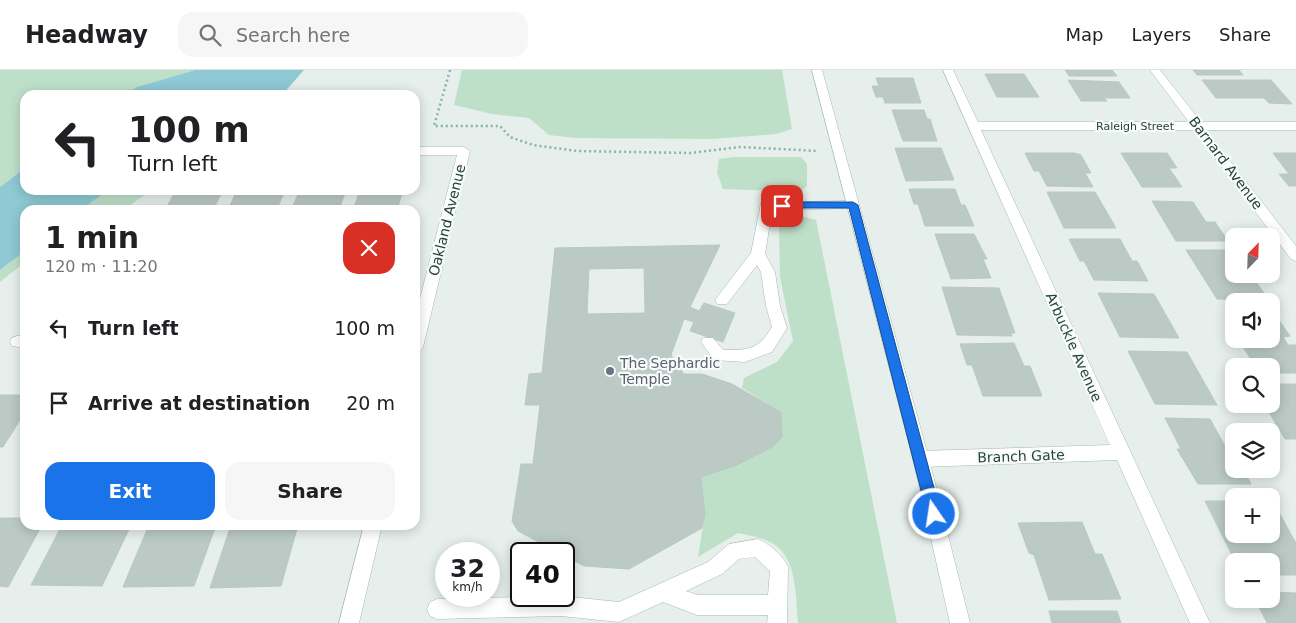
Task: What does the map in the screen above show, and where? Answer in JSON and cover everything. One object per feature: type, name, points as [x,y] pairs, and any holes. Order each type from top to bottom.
[{"type":"street","points":[[817,70],[921,459],[960,623]]},
{"type":"street","name":"Arbuckle Avenue","points":[[948,70],[1200,623]]},
{"type":"street","name":"Barnard Avenue","points":[[1155,70],[1296,256]]},
{"type":"street","name":"Raleigh Street","points":[[974,126],[1296,126]]},
{"type":"street","name":"Oakland Avenue","points":[[420,151],[464,151],[420,324]]},
{"type":"street","points":[[722,300],[758,254],[766,206],[853,205]]},
{"type":"street","points":[[708,342],[719,356],[745,356],[767,348],[780,328],[773,306],[768,272],[758,254]]},
{"type":"street","name":"Branch Gate","points":[[921,459],[1122,452]]},
{"type":"street","points":[[349,623],[372,530]]},
{"type":"street","points":[[438,609],[561,606],[620,617],[663,592],[715,568],[735,550],[758,548],[779,567],[778,614],[697,605],[663,592]]},
{"type":"path","points":[[450,70],[434,126],[500,126],[510,137],[533,145],[577,151],[691,153],[739,147],[839,152]]},
{"type":"green space","points":[[0,70],[195,70],[132,90],[20,90],[20,172],[0,187]]},
{"type":"green space","points":[[462,70],[782,70],[792,129],[777,134],[712,139],[576,138],[549,135],[529,118],[492,114],[454,105]]},
{"type":"green space","points":[[733,157],[801,157],[807,164],[807,186],[799,192],[723,189],[717,173],[719,159]]},
{"type":"green space","points":[[101,195],[145,195],[130,205],[88,205]]},
{"type":"green space","points":[[798,215],[816,220],[897,623],[798,623],[794,583],[785,555],[775,545],[754,536],[738,533],[698,557],[705,513],[701,477],[754,456],[782,437],[781,412],[742,388],[744,378],[777,362],[793,341],[780,277],[779,229],[780,223],[789,216]]},
{"type":"green space","points":[[20,255],[20,266],[0,282],[0,270]]},
{"type":"water","points":[[195,70],[304,70],[286,90],[132,90]]},
{"type":"water","points":[[20,172],[20,195],[101,195],[88,205],[20,205],[20,255],[0,270],[0,187]]},
{"type":"building","points":[[1065,70],[1112,70],[1117,76],[1069,76]]},
{"type":"building","points":[[1193,70],[1239,70],[1243,75],[1197,75]]},
{"type":"building","points":[[985,74],[1024,74],[1039,97],[997,97]]},
{"type":"building","points":[[876,78],[913,78],[921,103],[885,103],[883,97],[876,97],[872,86],[879,86]]},
{"type":"building","points":[[1068,80],[1119,82],[1130,98],[1104,98],[1107,101],[1081,101]]},
{"type":"building","points":[[1202,80],[1271,80],[1292,104],[1269,103],[1264,98],[1216,98]]},
{"type":"building","points":[[892,110],[924,110],[927,119],[930,119],[937,141],[903,141]]},
{"type":"building","points":[[895,148],[941,148],[954,180],[906,181]]},
{"type":"building","points":[[1025,153],[1074,153],[1081,155],[1091,173],[1085,173],[1093,187],[1047,186],[1039,171],[1034,171]]},
{"type":"building","points":[[1121,153],[1167,153],[1177,168],[1169,168],[1182,187],[1142,187]]},
{"type":"building","points":[[1273,153],[1296,153],[1296,186],[1289,186],[1279,174],[1289,174]]},
{"type":"building","points":[[909,189],[955,189],[961,205],[965,205],[974,226],[925,226],[918,204],[914,204]]},
{"type":"building","points":[[1047,192],[1095,192],[1116,228],[1064,228]]},
{"type":"building","points":[[173,195],[220,195],[216,205],[168,205]]},
{"type":"building","points":[[235,195],[283,195],[279,205],[230,205]]},
{"type":"building","points":[[298,195],[344,195],[341,205],[293,205]]},
{"type":"building","points":[[358,195],[402,195],[398,205],[355,205]]},
{"type":"building","points":[[1152,201],[1193,202],[1206,222],[1215,222],[1225,237],[1225,241],[1176,241]]},
{"type":"building","points":[[935,234],[974,234],[987,259],[983,259],[991,278],[951,279]]},
{"type":"building","points":[[1069,239],[1120,239],[1132,261],[1137,261],[1148,281],[1094,280],[1084,261],[1080,261]]},
{"type":"building","points":[[720,245],[690,307],[699,311],[704,303],[735,313],[723,342],[690,331],[694,322],[684,319],[671,355],[684,374],[702,374],[732,384],[781,412],[782,437],[772,447],[737,465],[701,477],[705,514],[702,528],[629,569],[584,566],[575,561],[575,542],[539,542],[518,531],[512,521],[521,464],[533,464],[540,405],[525,405],[529,374],[542,373],[555,248]],"holes":[[[644,268],[645,313],[587,314],[589,269]]]},
{"type":"building","points":[[1186,250],[1225,250],[1225,283],[1257,283],[1264,293],[1225,293],[1225,299],[1217,299]]},
{"type":"building","points":[[942,287],[999,288],[1015,333],[1011,333],[1012,336],[957,335]]},
{"type":"building","points":[[1098,293],[1154,294],[1179,338],[1120,337]]},
{"type":"building","points":[[1280,322],[1290,336],[1283,337],[1288,345],[1296,345],[1296,373],[1280,373],[1280,358],[1250,358],[1244,348],[1280,348]]},
{"type":"building","points":[[1014,343],[1024,366],[1030,366],[1042,396],[983,396],[972,365],[967,365],[960,344]]},
{"type":"building","points":[[1128,351],[1187,352],[1217,405],[1155,404]]},
{"type":"building","points":[[1280,384],[1296,384],[1296,439],[1285,439],[1280,431],[1280,423],[1275,423],[1269,413],[1280,413]]},
{"type":"building","points":[[0,395],[20,395],[20,420],[3,447],[0,447]]},
{"type":"building","points":[[1165,418],[1210,419],[1225,446],[1225,478],[1248,478],[1251,484],[1198,484],[1177,449],[1181,449]]},
{"type":"building","points":[[1205,501],[1225,501],[1225,541]]},
{"type":"building","points":[[1280,514],[1296,543],[1296,575],[1280,575],[1280,553],[1231,553],[1226,543],[1280,543]]},
{"type":"building","points":[[0,518],[20,518],[20,530],[39,530],[8,587],[0,586]]},
{"type":"building","points":[[1082,522],[1095,554],[1102,554],[1121,599],[1049,600],[1034,555],[1029,553],[1018,523]]},
{"type":"building","points":[[59,530],[129,530],[102,586],[31,585]]},
{"type":"building","points":[[147,530],[214,530],[194,586],[123,587]]},
{"type":"building","points":[[229,530],[297,530],[281,586],[210,588]]},
{"type":"building","points":[[1280,592],[1296,593],[1296,623],[1267,623],[1260,608],[1280,608]]},
{"type":"building","points":[[1049,611],[1117,611],[1121,623],[1052,623]]},
{"type":"place","name":"The Sephardic Temple","points":[[610,371]]},
{"type":"route","points":[[782,206],[853,205],[934,514]]}]
